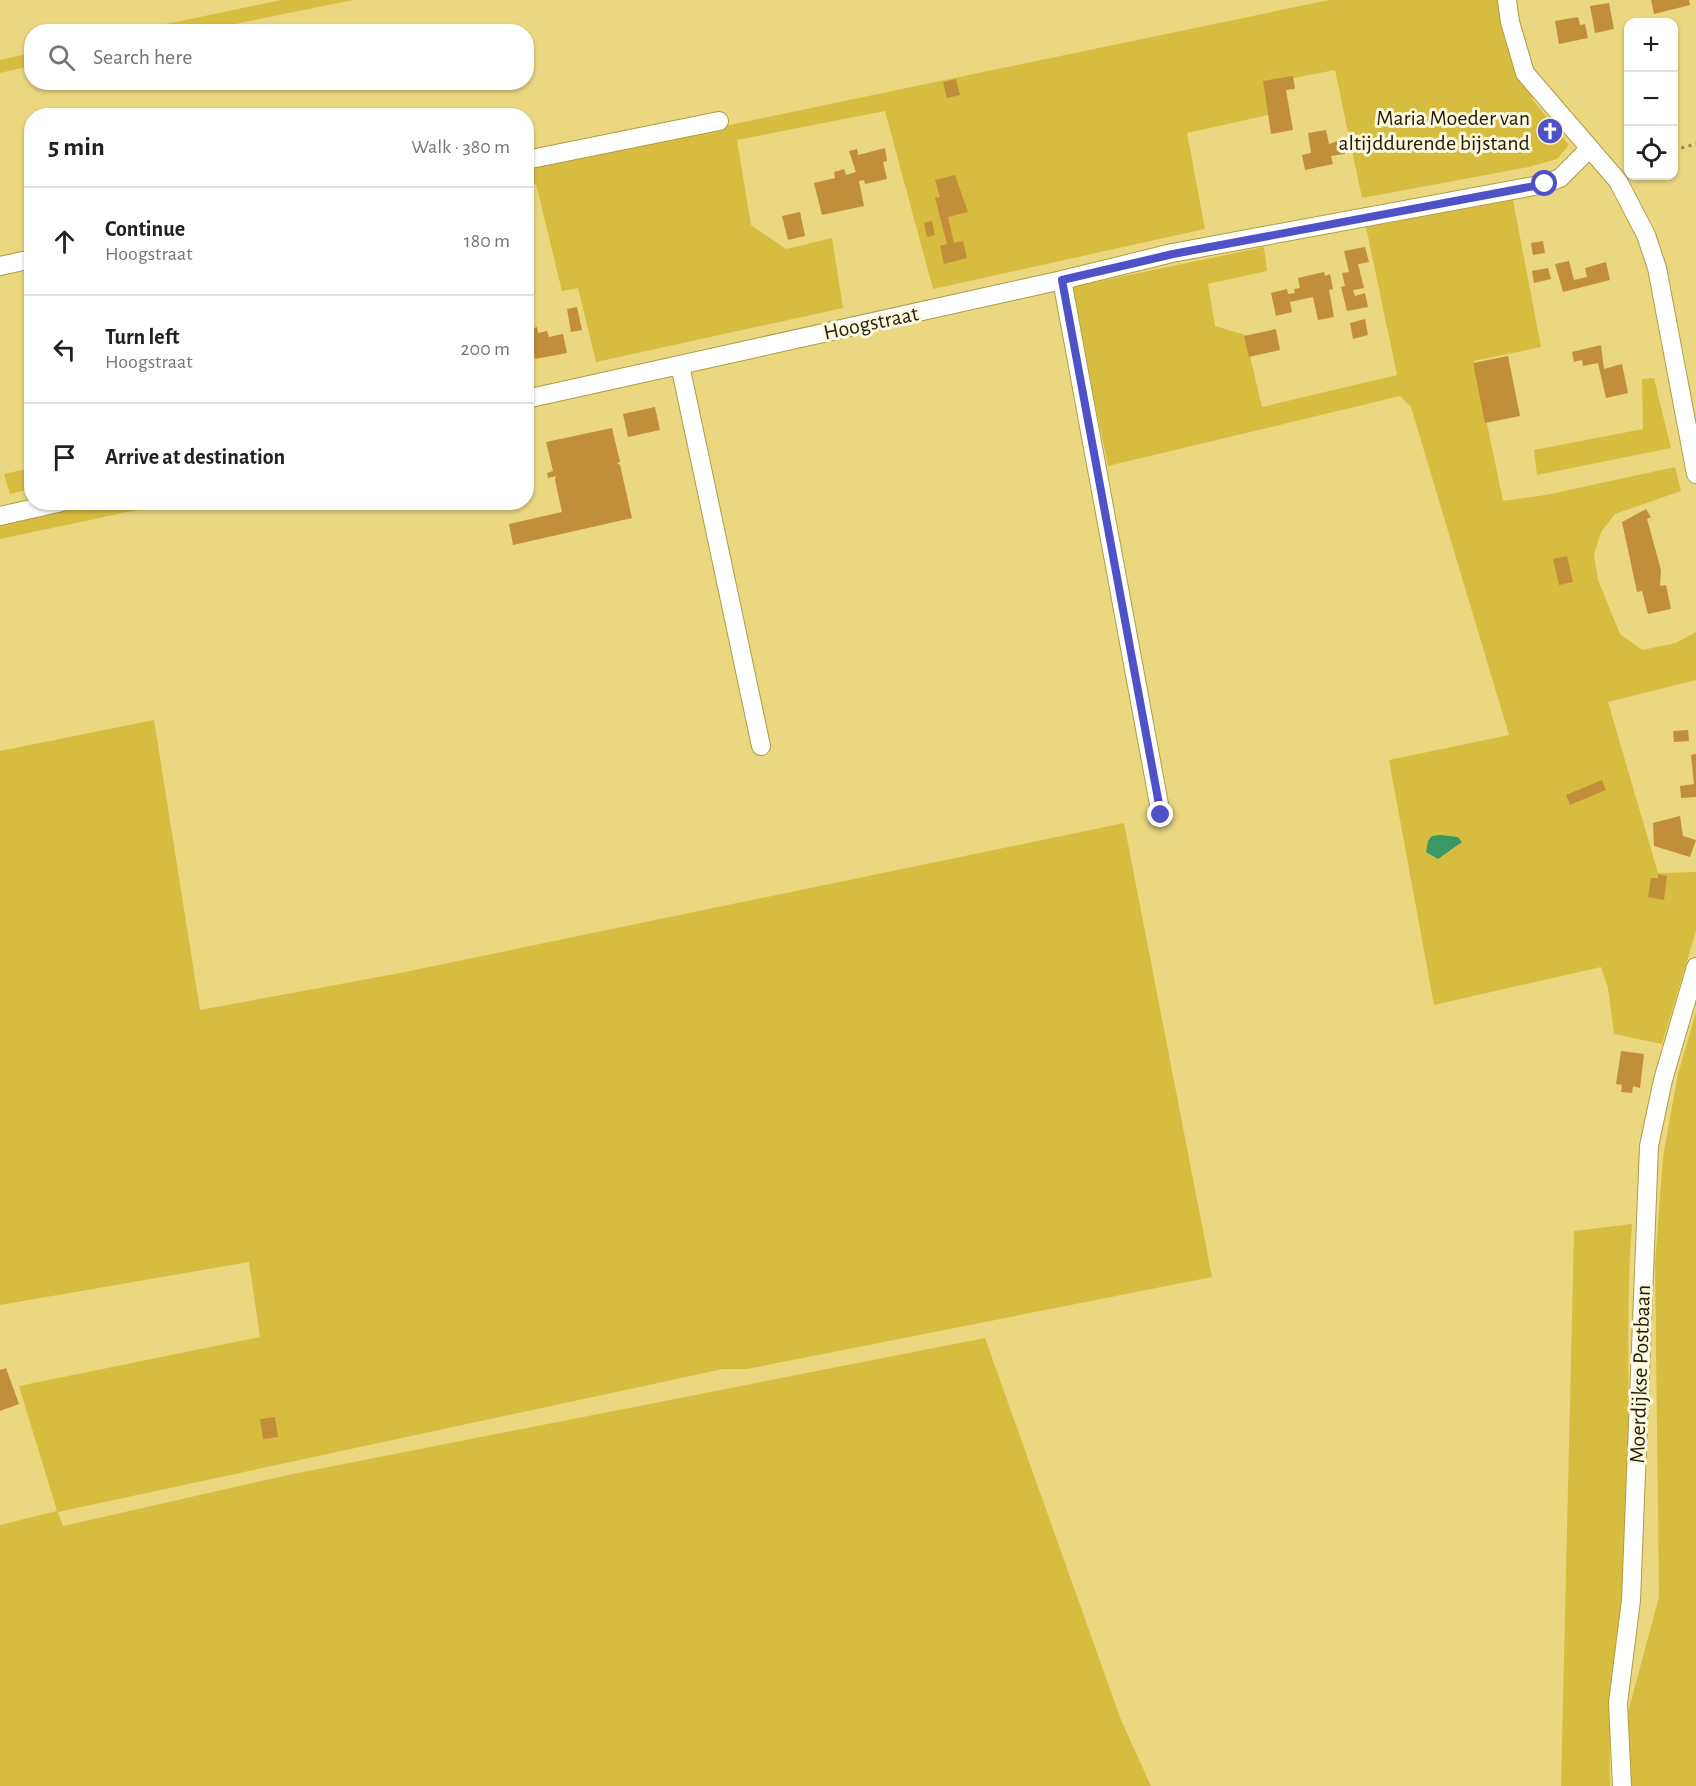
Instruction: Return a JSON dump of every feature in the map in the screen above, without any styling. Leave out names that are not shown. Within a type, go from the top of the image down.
[{"type":"street","points":[[1507,0],[1510,22],[1525,73],[1618,181],[1646,235],[1658,268],[1696,474]]},
{"type":"street","points":[[534,158],[719,121]]},
{"type":"street","name":"Hoogstraat","points":[[534,397],[1173,254],[1545,184],[1560,178],[1590,148]]},
{"type":"street","points":[[0,266],[24,261]]},
{"type":"street","points":[[1062,280],[1161,815]]},
{"type":"street","points":[[1676,360],[1696,390]]},
{"type":"street","points":[[680,365],[760,746]]},
{"type":"street","points":[[0,516],[27,510]]},
{"type":"street","name":"Moerdijkse Postbaan","points":[[1622,1786],[1618,1703],[1631,1600],[1649,1146],[1663,1080],[1696,967]]},
{"type":"path","points":[[1678,149],[1696,144]]},
{"type":"shaded area","points":[[281,0],[353,0],[235,24],[166,24]]},
{"type":"shaded area","points":[[1329,0],[1508,0],[1522,69],[1533,100],[1569,145],[1557,159],[1529,167],[1362,198],[1335,70],[1264,84],[1268,115],[1187,133],[1205,229],[933,289],[885,111],[737,140],[751,225],[786,249],[832,238],[843,308],[596,362],[578,288],[562,291],[536,184],[534,184],[534,162],[653,141]]},
{"type":"shaded area","points":[[24,55],[24,68],[0,73],[0,60]]},
{"type":"shaded area","points":[[1513,200],[1541,347],[1474,361],[1503,501],[1546,495],[1675,467],[1681,491],[1615,514],[1601,532],[1594,555],[1598,580],[1620,634],[1642,650],[1676,643],[1696,632],[1696,680],[1608,702],[1658,873],[1696,872],[1696,931],[1662,1044],[1614,1034],[1608,988],[1601,967],[1434,1005],[1389,760],[1509,735],[1411,407],[1400,396],[1108,466],[1071,287],[1264,247],[1267,271],[1208,284],[1215,326],[1245,335],[1262,407],[1397,375],[1366,227]]},
{"type":"shaded area","points":[[1654,378],[1671,448],[1537,475],[1534,450],[1643,429],[1642,379]]},
{"type":"shaded area","points":[[24,470],[24,491],[10,494],[4,474]]},
{"type":"shaded area","points":[[60,510],[137,510],[0,539],[0,523]]},
{"type":"shaded area","points":[[154,720],[200,1010],[400,973],[1124,823],[1212,1277],[747,1369],[723,1369],[58,1512],[63,1526],[288,1475],[985,1338],[1121,1720],[1151,1786],[0,1786],[0,1525],[57,1511],[19,1386],[260,1337],[249,1262],[0,1305],[0,751]]},
{"type":"shaded area","points":[[1432,836],[1458,837],[1462,842],[1438,859],[1426,852],[1428,841]]},
{"type":"shaded area","points":[[1696,1012],[1696,1786],[1631,1786],[1628,1712],[1659,1597],[1655,1263],[1663,1157],[1678,1074]]},
{"type":"shaded area","points":[[1632,1224],[1629,1300],[1628,1528],[1613,1689],[1610,1786],[1561,1786],[1574,1231]]},
{"type":"building","points":[[1651,0],[1689,0],[1690,5],[1654,14]]},
{"type":"building","points":[[1609,3],[1614,29],[1595,33],[1590,6]]},
{"type":"building","points":[[1578,17],[1580,25],[1585,24],[1588,38],[1559,44],[1555,21]]},
{"type":"building","points":[[1293,76],[1295,89],[1286,90],[1293,130],[1271,134],[1263,81]]},
{"type":"building","points":[[956,79],[960,95],[947,98],[943,82]]},
{"type":"building","name":"Maria Moeder van altijddurende bijstand","points":[[1553,125],[1555,135],[1550,139],[1544,127]]},
{"type":"building","points":[[1326,130],[1329,144],[1343,139],[1345,154],[1331,156],[1333,164],[1305,170],[1302,155],[1311,153],[1308,133]]},
{"type":"building","points":[[885,148],[887,161],[883,162],[887,179],[865,184],[864,180],[859,181],[864,206],[822,215],[814,183],[835,178],[834,172],[844,169],[846,175],[856,172],[849,151],[857,149],[858,155]]},
{"type":"building","points":[[955,175],[968,212],[948,217],[954,243],[963,241],[967,258],[944,264],[940,246],[947,244],[935,198],[940,197],[935,180]]},
{"type":"building","points":[[800,212],[805,236],[788,240],[782,216]]},
{"type":"building","points":[[932,221],[935,235],[927,237],[924,223]]},
{"type":"building","points":[[1543,241],[1545,253],[1533,255],[1531,243]]},
{"type":"building","points":[[1365,247],[1369,262],[1358,264],[1364,288],[1353,290],[1355,296],[1365,293],[1368,307],[1347,311],[1341,287],[1345,286],[1342,273],[1349,272],[1344,251]]},
{"type":"building","points":[[1569,261],[1574,280],[1587,277],[1585,268],[1606,262],[1610,280],[1563,292],[1555,264]]},
{"type":"building","points":[[1548,268],[1551,279],[1534,283],[1532,271]]},
{"type":"building","points":[[1324,272],[1325,276],[1330,274],[1333,289],[1329,290],[1334,317],[1318,320],[1313,297],[1290,302],[1292,312],[1276,316],[1271,293],[1287,289],[1288,294],[1295,293],[1294,289],[1300,288],[1298,278]]},
{"type":"building","points":[[577,307],[582,330],[571,332],[567,309]]},
{"type":"building","points":[[1365,319],[1368,335],[1353,339],[1350,323]]},
{"type":"building","points":[[537,327],[538,333],[547,331],[549,337],[563,334],[567,353],[535,359],[534,328]]},
{"type":"building","points":[[1276,329],[1280,350],[1249,357],[1244,336]]},
{"type":"building","points":[[1601,345],[1604,369],[1622,364],[1628,393],[1606,398],[1598,363],[1583,366],[1582,360],[1574,362],[1572,352]]},
{"type":"building","points":[[1508,356],[1520,416],[1485,423],[1473,363]]},
{"type":"building","points":[[655,407],[660,430],[628,437],[623,414]]},
{"type":"building","points":[[612,428],[620,462],[617,463],[620,465],[632,518],[513,545],[509,524],[562,512],[556,476],[548,478],[547,473],[553,471],[546,442]]},
{"type":"building","points":[[1646,509],[1651,517],[1647,519],[1661,570],[1660,586],[1666,585],[1671,609],[1648,614],[1642,591],[1637,592],[1622,522]]},
{"type":"building","points":[[1567,556],[1573,582],[1559,585],[1553,559]]},
{"type":"building","points":[[1688,730],[1689,741],[1674,742],[1673,731]]},
{"type":"building","points":[[1696,754],[1696,797],[1681,798],[1680,786],[1694,784],[1691,755]]},
{"type":"building","points":[[1602,780],[1606,790],[1570,805],[1566,795]]},
{"type":"building","points":[[1680,816],[1683,836],[1696,840],[1690,857],[1654,846],[1653,823]]},
{"type":"building","points":[[1658,874],[1667,876],[1664,900],[1648,897],[1651,878],[1658,878]]},
{"type":"building","points":[[1621,1051],[1644,1054],[1640,1088],[1633,1086],[1632,1093],[1621,1092],[1622,1085],[1616,1084]]},
{"type":"building","points":[[6,1368],[19,1404],[0,1411],[0,1370]]},
{"type":"building","points":[[275,1417],[278,1437],[263,1439],[260,1419]]},
{"type":"place","name":"Maria Moeder van altijddurende bijstand","points":[[1550,131]]},
{"type":"route","points":[[1161,815],[1062,280],[1173,254],[1545,184]]}]
